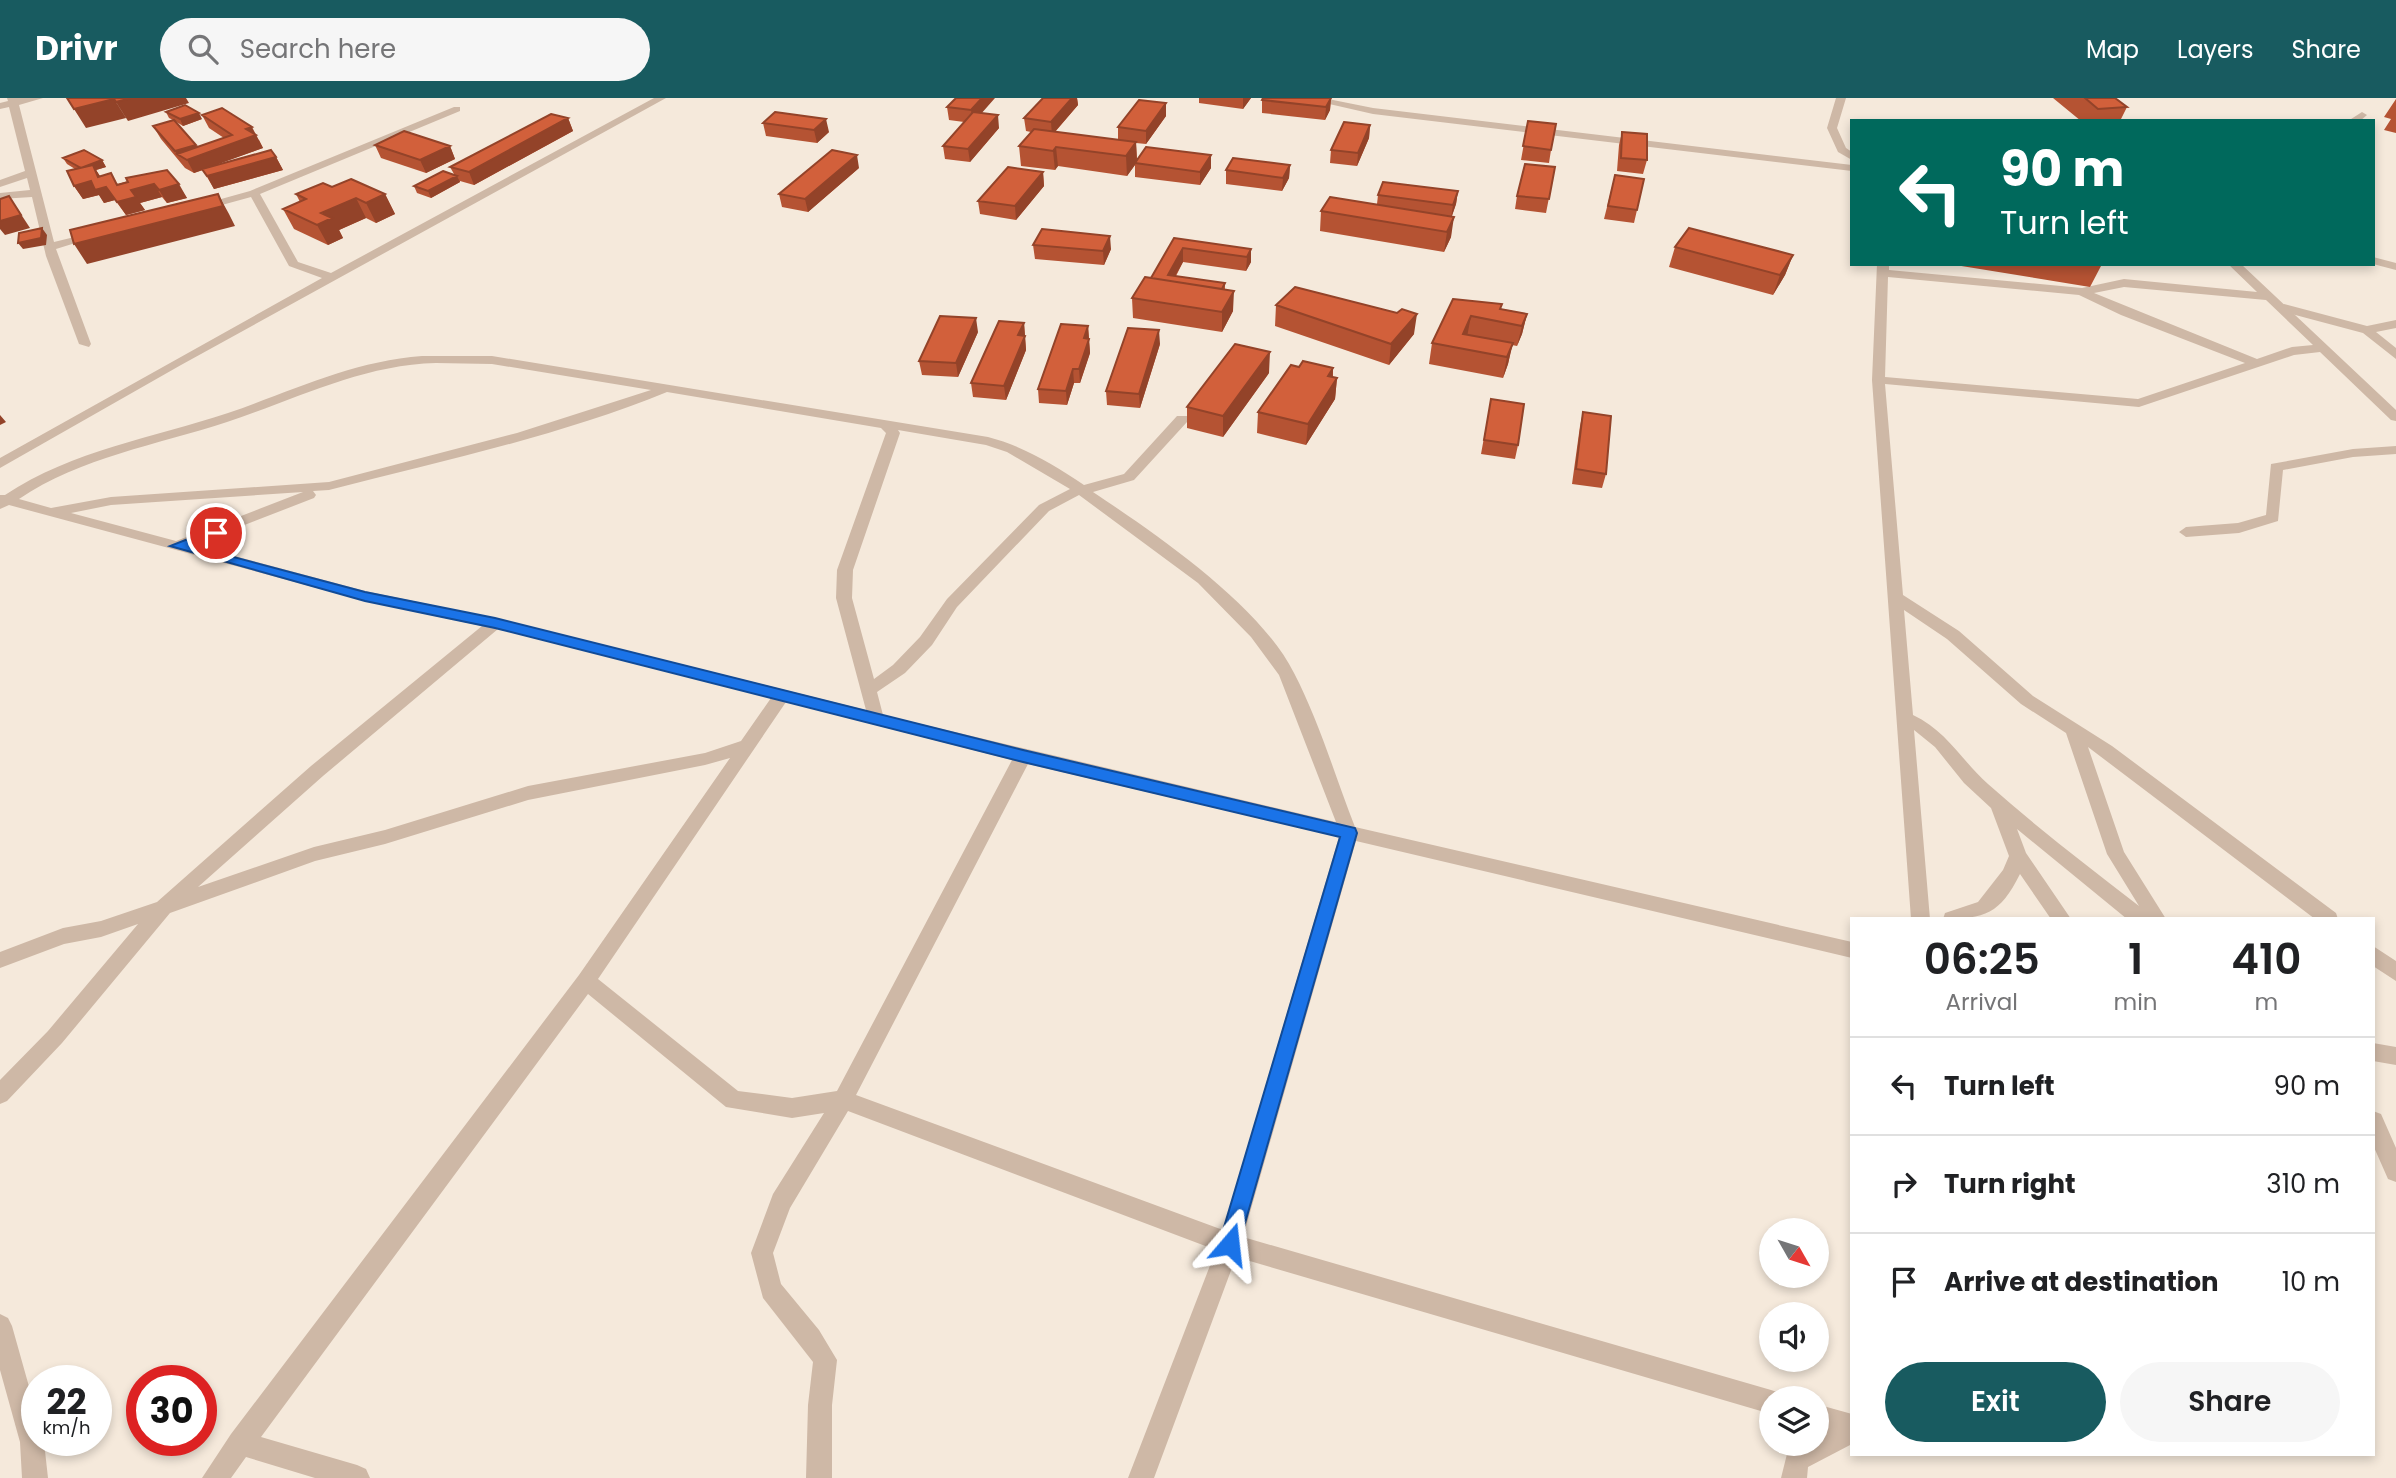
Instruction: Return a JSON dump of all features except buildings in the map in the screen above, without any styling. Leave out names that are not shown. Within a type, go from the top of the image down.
[{"type":"street","points":[[0,106],[13,101],[38,98]]},
{"type":"street","points":[[0,464],[331,277],[661,98]]},
{"type":"street","points":[[1308,98],[1373,111],[1850,168]]},
{"type":"street","points":[[1841,98],[1832,128],[1842,150],[1850,156]]},
{"type":"street","points":[[13,101],[50,247],[85,344]]},
{"type":"street","points":[[190,210],[254,193],[457,109]]},
{"type":"street","points":[[0,184],[30,173]]},
{"type":"street","points":[[0,196],[35,193]]},
{"type":"street","points":[[254,193],[293,264],[331,277]]},
{"type":"street","points":[[50,247],[113,230]]},
{"type":"street","points":[[2375,261],[2396,267]]},
{"type":"street","points":[[2236,266],[2267,297],[2284,308],[2396,417]]},
{"type":"street","points":[[1921,917],[1878,380],[1884,269],[2082,292],[2124,283],[2267,297]]},
{"type":"street","points":[[2082,292],[2114,309],[2202,339],[2258,364]]},
{"type":"street","points":[[2284,308],[2367,330],[2396,355]]},
{"type":"street","points":[[2367,330],[2396,324]]},
{"type":"street","points":[[1878,380],[2139,402],[2292,351],[2324,348]]},
{"type":"street","points":[[2,502],[54,473],[98,454],[213,422],[337,377],[413,360],[492,360],[988,441],[1012,449],[1083,492],[1203,579],[1257,633],[1286,673],[1349,833],[1230,1244],[1141,1478]]},
{"type":"street","points":[[177,546],[329,486],[522,436],[627,404],[669,387]]},
{"type":"street","points":[[869,690],[900,669],[926,641],[952,603],[1044,508],[1072,493],[1129,477],[1182,419]]},
{"type":"street","points":[[876,718],[844,598],[845,570],[893,433],[884,423]]},
{"type":"street","points":[[2186,532],[2239,528],[2273,518],[2276,467],[2342,454],[2396,450]]},
{"type":"street","points":[[49,512],[111,501],[329,486]]},
{"type":"street","points":[[2,502],[49,512],[365,596],[495,623],[1023,756],[1850,950]]},
{"type":"street","points":[[1894,596],[1953,635],[2027,700],[2106,751],[2326,917]]},
{"type":"street","points":[[0,1094],[55,1037],[165,905],[317,771],[495,623]]},
{"type":"street","points":[[215,1478],[586,981],[783,694]]},
{"type":"street","points":[[1904,718],[1923,727],[1941,743],[1970,778],[1999,804],[2139,917]]},
{"type":"street","points":[[2073,730],[2116,855],[2156,917]]},
{"type":"street","points":[[0,960],[63,936],[101,929],[314,854],[385,837],[528,793],[693,761],[747,746]]},
{"type":"street","points":[[820,1478],[820,1405],[825,1360],[811,1338],[771,1290],[762,1253],[781,1202],[843,1100],[1023,756]]},
{"type":"street","points":[[1999,804],[2018,856],[2061,917]]},
{"type":"street","points":[[1958,917],[1985,907],[2011,874],[2018,856]]},
{"type":"street","points":[[2375,956],[2396,974]]},
{"type":"street","points":[[586,981],[733,1100],[792,1108],[843,1100],[1230,1244],[1759,1398]]},
{"type":"street","points":[[2375,1052],[2396,1056]]},
{"type":"street","points":[[2375,1125],[2396,1172]]},
{"type":"street","points":[[0,1326],[32,1442],[34,1478]]},
{"type":"street","points":[[1829,1420],[1850,1427]]},
{"type":"street","points":[[1794,1478],[1797,1458],[1850,1429]]},
{"type":"street","points":[[240,1443],[357,1478]]},
{"type":"route","points":[[216,533],[177,546],[365,596],[495,623],[1023,756],[1349,833],[1230,1244]]}]
